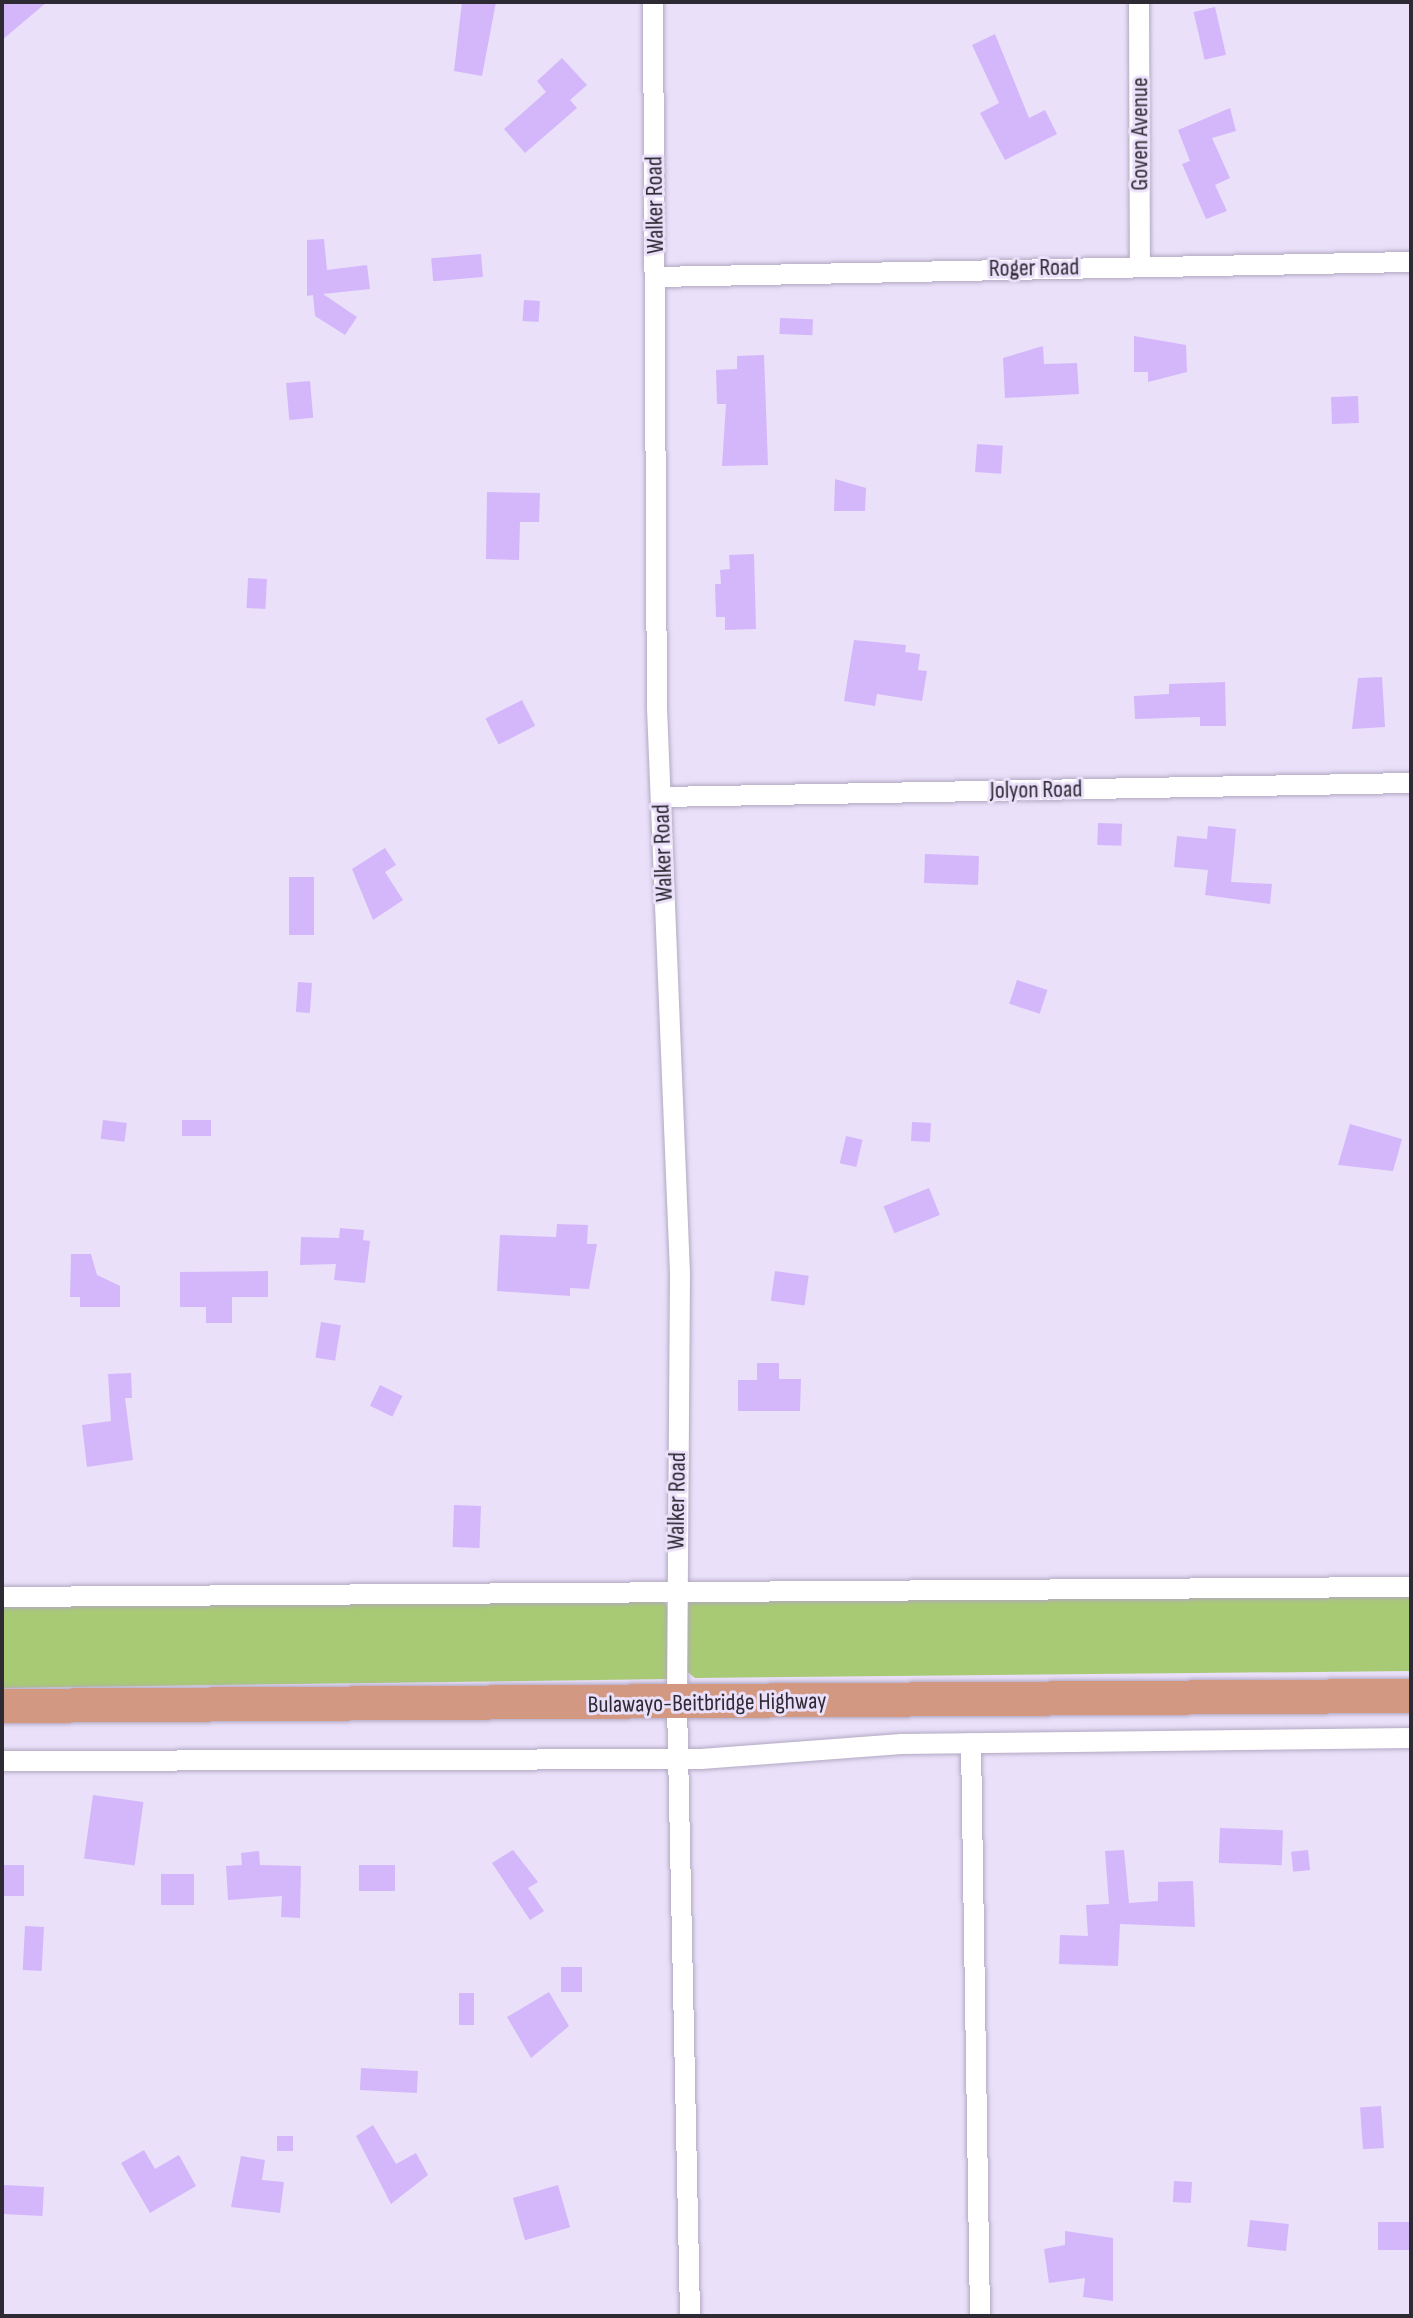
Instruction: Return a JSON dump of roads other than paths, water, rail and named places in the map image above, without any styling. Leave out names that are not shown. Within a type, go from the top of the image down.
[{"type":"highway","name":"Bulawayo-Beitbridge Highway","points":[[2,1706],[677,1704],[1411,1696]]},
{"type":"street","name":"Walker Road","points":[[653,2],[661,797],[680,1273],[677,1704],[690,2316]]},
{"type":"street","name":"Goven Avenue","points":[[1139,2],[1140,266]]},
{"type":"street","name":"Roger Road","points":[[656,277],[1411,262]]},
{"type":"street","name":"Jolyon Road","points":[[661,797],[1411,783]]},
{"type":"street","points":[[2,1597],[1411,1587]]},
{"type":"street","points":[[2,1761],[679,1758],[971,1743],[1411,1738]]},
{"type":"street","points":[[971,1743],[980,2316]]}]
